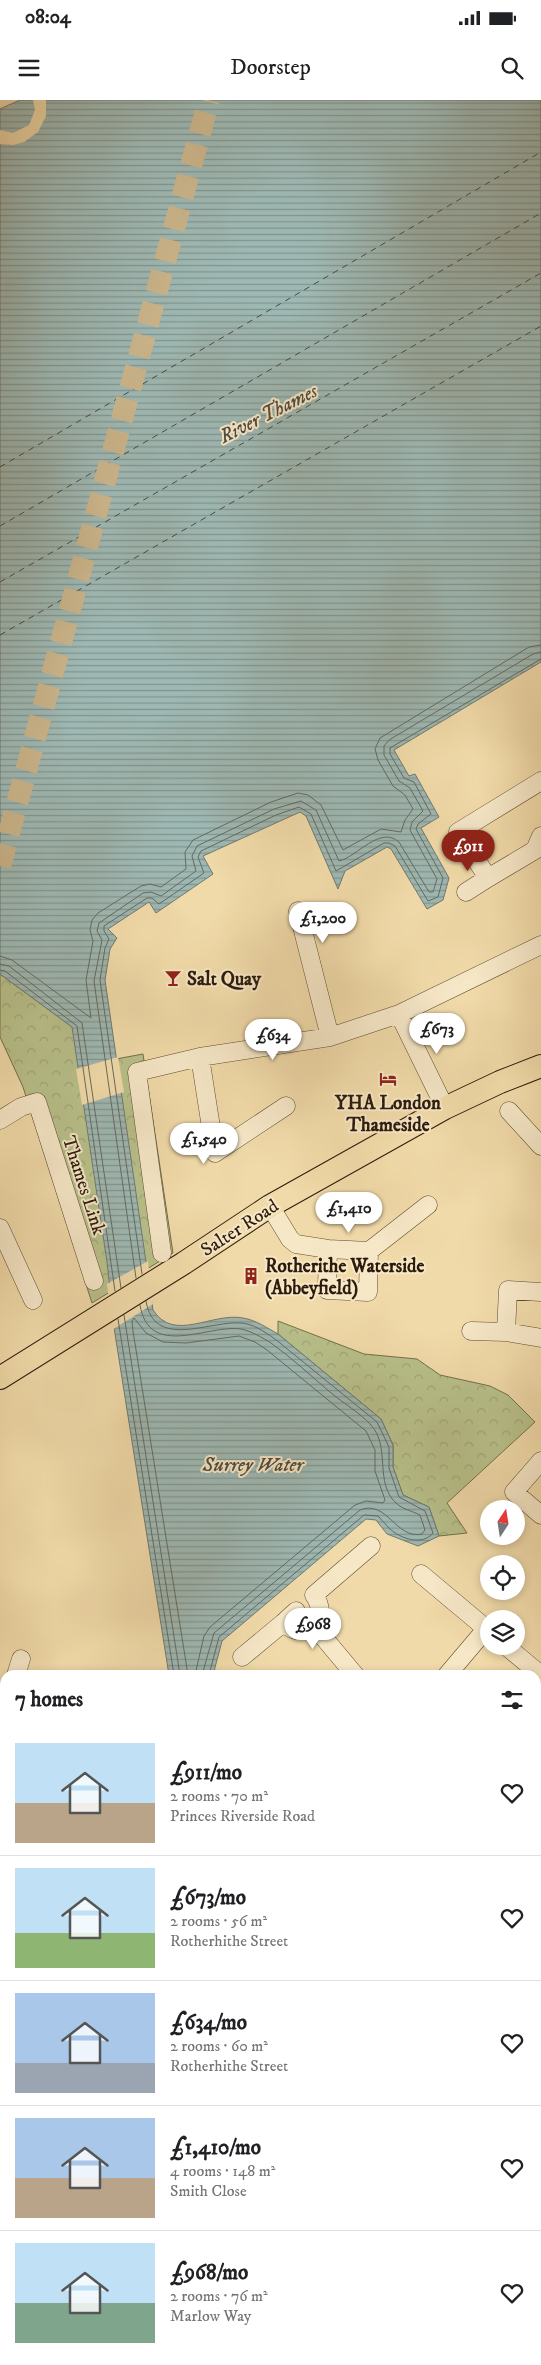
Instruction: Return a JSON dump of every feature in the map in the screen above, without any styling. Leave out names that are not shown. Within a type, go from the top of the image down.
[{"type":"main road","name":"Salter Road","points":[[0,1378],[184,1263],[270,1206],[445,1108],[500,1082],[541,1066]]},
{"type":"street","points":[[488,878],[458,832],[541,781]]},
{"type":"street","points":[[466,892],[535,850],[541,836]]},
{"type":"street","points":[[298,911],[330,1037]]},
{"type":"street","points":[[162,1253],[136,1072],[200,1057],[330,1037],[399,1014],[541,946]]},
{"type":"street","points":[[399,1014],[445,1108]]},
{"type":"street","points":[[200,1057],[216,1153],[286,1106]]},
{"type":"street","name":"Thames Link","points":[[0,1120],[21,1107],[37,1102],[94,1281]]},
{"type":"street","points":[[509,1111],[541,1146]]},
{"type":"street","points":[[270,1206],[290,1239],[296,1244],[328,1249],[369,1251],[428,1205]]},
{"type":"street","points":[[0,1228],[33,1300]]},
{"type":"street","points":[[328,1249],[326,1290],[368,1292],[369,1251]]},
{"type":"street","points":[[506,1332],[508,1290],[541,1292]]},
{"type":"street","points":[[471,1331],[506,1332],[541,1338]]},
{"type":"street","points":[[541,1461],[514,1492],[541,1515]]},
{"type":"street","points":[[242,1657],[371,1546]]},
{"type":"street","points":[[421,1574],[480,1623]]},
{"type":"street","points":[[282,1623],[294,1631],[302,1631],[314,1626],[318,1621],[320,1607],[304,1604]]},
{"type":"street","points":[[314,1626],[351,1670]]},
{"type":"street","points":[[452,1670],[480,1639]]},
{"type":"street","points":[[517,1655],[535,1670]]},
{"type":"green space","points":[[0,974],[116,1059],[143,1054],[173,1253],[92,1303],[23,1087],[0,1037]]},
{"type":"green space","points":[[278,1321],[364,1354],[417,1359],[440,1375],[490,1386],[508,1395],[535,1422],[447,1503],[467,1533],[439,1536],[429,1507],[403,1495],[393,1467],[393,1445],[381,1419],[278,1334]]},
{"type":"water","points":[[20,100],[541,100],[541,662],[394,750],[409,776],[415,774],[439,817],[421,828],[449,878],[443,900],[427,909],[391,849],[387,847],[345,871],[338,889],[306,816],[300,812],[203,856],[213,874],[156,913],[149,902],[108,929],[117,938],[110,949],[105,980],[153,1310],[162,1320],[172,1324],[194,1324],[231,1317],[243,1318],[257,1322],[278,1334],[381,1419],[393,1445],[393,1467],[403,1495],[429,1507],[439,1536],[418,1546],[387,1534],[376,1520],[366,1519],[222,1641],[214,1670],[168,1670],[115,1334],[107,1262],[72,1027],[0,974],[0,109]]},
{"type":"pier","points":[[33,100],[46,100],[46,116],[38,132],[24,142],[13,145],[0,144],[0,130],[13,133],[29,125],[35,110]]},
{"type":"pier","points":[[118,1057],[124,1092],[82,1105],[76,1069]]},
{"type":"pier","points":[[148,1261],[153,1304],[112,1330],[107,1284]]},
{"type":"ferry route","points":[[0,467],[541,152]]},
{"type":"ferry route","points":[[0,526],[541,213]]},
{"type":"ferry route","points":[[0,582],[541,273]]},
{"type":"ferry route","points":[[0,635],[541,326]]},
{"type":"tunnel","points":[[0,866],[209,100]]},
{"type":"place","name":"Salt Quay","points":[[173,978]]},
{"type":"place","name":"YHA London Thameside","points":[[388,1079]]},
{"type":"place","name":"Rotherithe Waterside (Abbeyfield)","points":[[251,1276]]},
{"type":"water label","name":"River Thames","points":[[268,413]]},
{"type":"water label","name":"Surrey Water","points":[[253,1464]]}]
